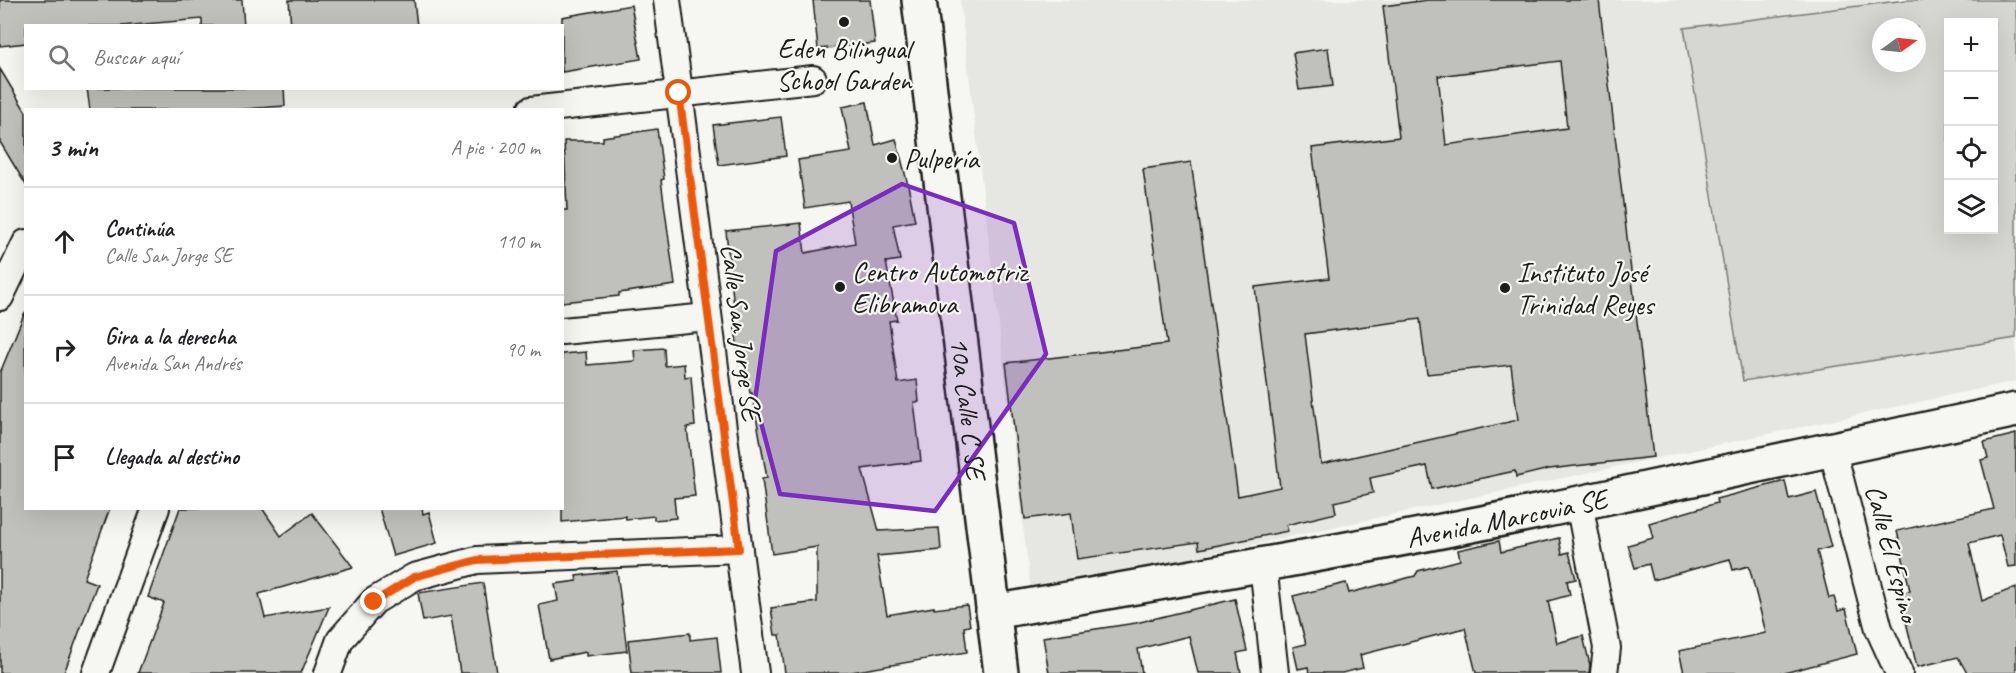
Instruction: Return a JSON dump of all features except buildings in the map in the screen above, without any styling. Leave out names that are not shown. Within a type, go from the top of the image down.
[{"type":"street","name":"Calle San Jorge SE","points":[[667,0],[755,673]]},
{"type":"street","name":"10a Calle C SE","points":[[920,0],[1001,673]]},
{"type":"street","points":[[548,108],[813,79]]},
{"type":"street","points":[[0,297],[24,247]]},
{"type":"street","points":[[564,332],[708,316]]},
{"type":"street","name":"Avenida Marcovia SE","points":[[993,612],[1263,565],[1579,503],[2016,410]]},
{"type":"street","name":"Calle El Espino","points":[[1832,448],[1879,629],[1899,673]]},
{"type":"street","points":[[1579,503],[1607,648],[1604,673]]},
{"type":"street","points":[[96,673],[155,510]]},
{"type":"street","points":[[328,673],[340,640],[374,602],[414,577],[477,560],[739,549]]},
{"type":"street","points":[[1263,565],[1275,673]]},
{"type":"highlighted area","points":[[902,184],[1014,223],[1046,354],[935,511],[780,494],[755,400],[776,251]]},
{"type":"shaded area","name":"Instituto José Trinidad Reyes","points":[[960,0],[2016,0],[2016,381],[1031,592]]},
{"type":"shaded area","points":[[1906,0],[2016,0],[2016,338],[1743,381],[1684,28]]},
{"type":"place","name":"Eden Bilingual School Garden","points":[[844,22]]},
{"type":"place","name":"Pulpería","points":[[892,158]]},
{"type":"place","name":"Centro Automotriz Elibramova","points":[[840,287]]},
{"type":"place","name":"Instituto José Trinidad Reyes","points":[[1505,288]]},
{"type":"route","points":[[374,602],[414,577],[477,560],[739,549],[679,93]]}]
